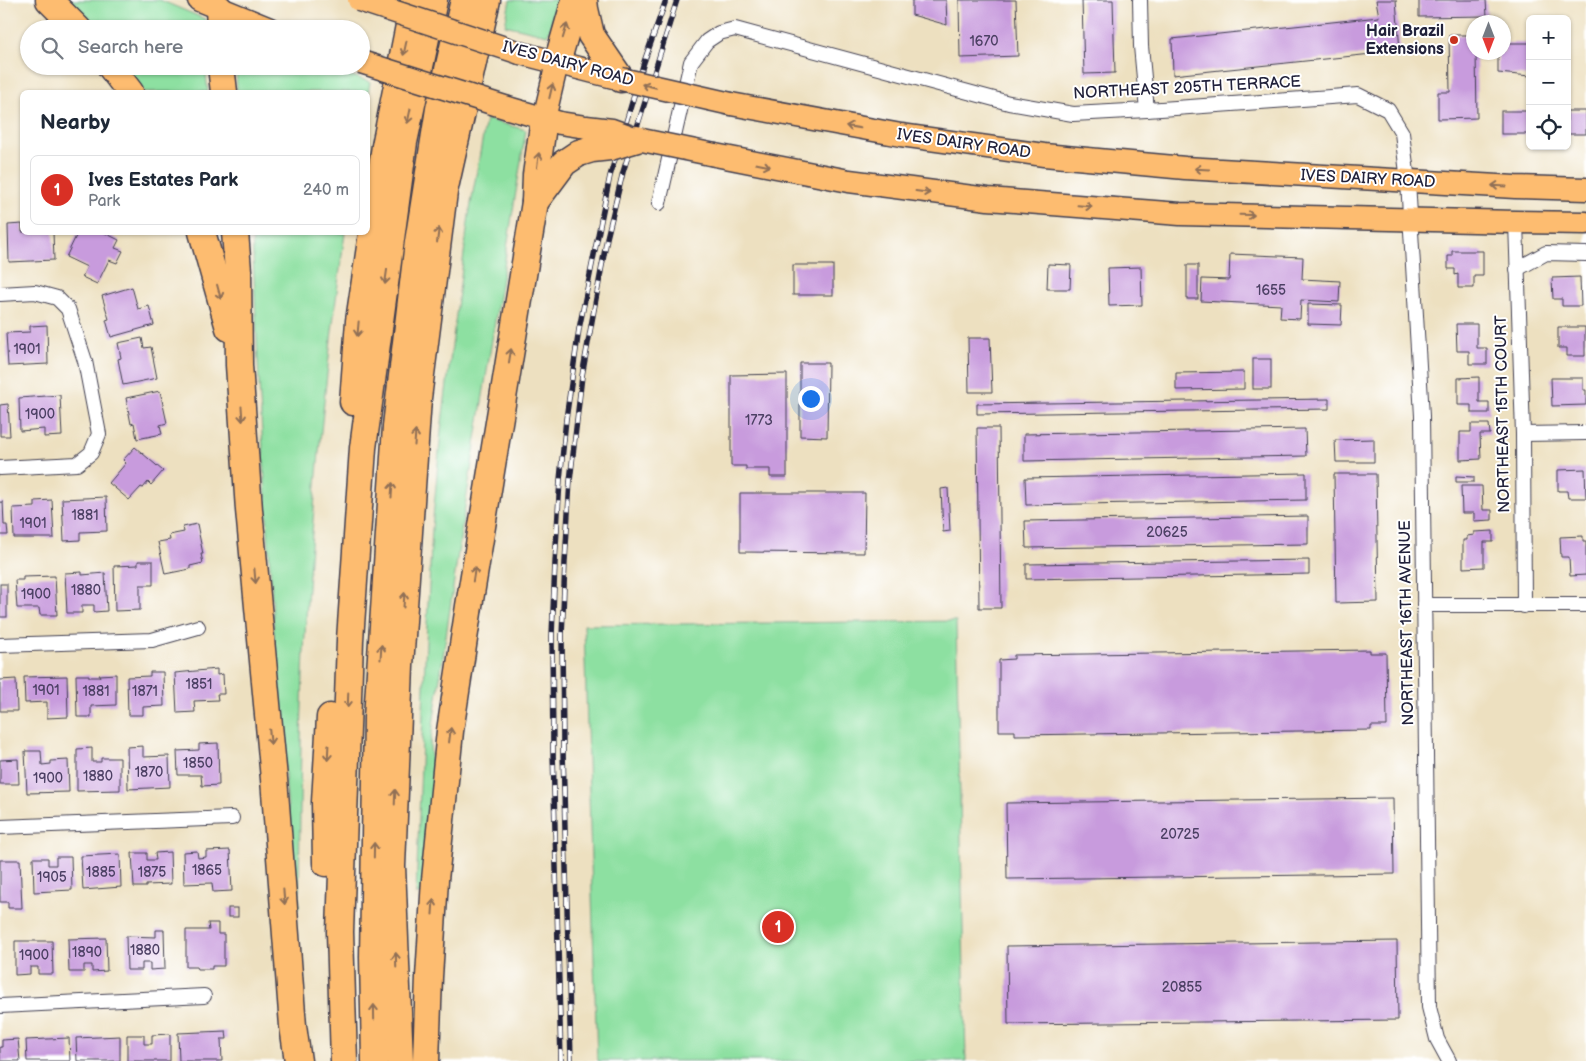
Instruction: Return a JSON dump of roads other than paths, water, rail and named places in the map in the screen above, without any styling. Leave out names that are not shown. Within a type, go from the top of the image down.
[{"type":"highway","points":[[49,0],[69,20]]},
{"type":"highway","points":[[328,1061],[325,802],[334,628],[359,321],[385,146],[414,0]]},
{"type":"highway","points":[[344,1061],[341,913],[350,640],[363,448],[404,142],[434,0]]},
{"type":"highway","points":[[375,1061],[373,957],[377,718],[396,426],[420,233],[439,109],[464,0]]},
{"type":"highway","points":[[400,1061],[392,866],[400,666],[418,398],[444,192],[487,0]]},
{"type":"highway","points":[[557,63],[575,0]]},
{"type":"highway","points":[[584,0],[592,35],[599,44],[612,77]]},
{"type":"highway","points":[[117,75],[128,90]]},
{"type":"highway","points":[[223,75],[224,90]]},
{"type":"highway","points":[[426,1061],[434,880],[450,732],[467,615],[535,202],[536,174],[544,119]]},
{"type":"highway","points":[[535,202],[564,163],[578,153],[610,147],[637,139]]},
{"type":"highway","points":[[203,235],[239,365]]},
{"type":"highway","points":[[235,235],[238,271],[239,365],[259,629],[275,789],[293,1026],[298,1061]]},
{"type":"main road","name":"IVES DAIRY ROAD","points":[[359,0],[520,52],[612,77],[731,104],[901,135],[1044,155],[1185,168],[1514,187],[1586,189]]},
{"type":"main road","points":[[215,9],[245,20]]},
{"type":"main road","points":[[544,119],[557,63]]},
{"type":"main road","points":[[370,65],[544,119],[612,130],[637,139],[849,181],[912,190],[988,199],[1180,214],[1586,222]]},
{"type":"street","points":[[1140,0],[1141,46],[1147,110]]},
{"type":"street","name":"NORTHEAST 205TH TERRACE","points":[[659,202],[691,62],[707,41],[719,32],[735,29],[1009,103],[1073,114],[1358,95],[1388,110],[1402,133],[1408,181]]},
{"type":"street","name":"NORTHEAST 16TH AVENUE","points":[[1408,181],[1422,416],[1429,1007],[1437,1039],[1449,1061]]},
{"type":"street","name":"NORTHEAST 15TH COURT","points":[[1516,222],[1523,434],[1524,606]]},
{"type":"street","points":[[1517,269],[1546,253],[1586,254]]},
{"type":"street","points":[[0,294],[35,292],[57,298],[68,309],[85,361],[99,434],[91,453],[77,464],[0,468]]},
{"type":"street","points":[[1523,434],[1586,433]]},
{"type":"street","points":[[1424,605],[1586,605]]},
{"type":"street","points":[[0,645],[152,640],[198,628]]},
{"type":"street","points":[[0,827],[232,818]]},
{"type":"street","points":[[0,1006],[204,996]]},
{"type":"railway","points":[[561,1061],[552,636],[560,480],[566,419],[579,329],[610,176],[644,62],[666,0]]},
{"type":"railway","points":[[571,1061],[562,637],[570,481],[582,376],[607,238],[623,172],[677,0]]},
{"type":"place","name":"Hair Brazil Extensions","points":[[1454,40]]},
{"type":"place","name":"Ives Estates Park","points":[[778,927]]}]
